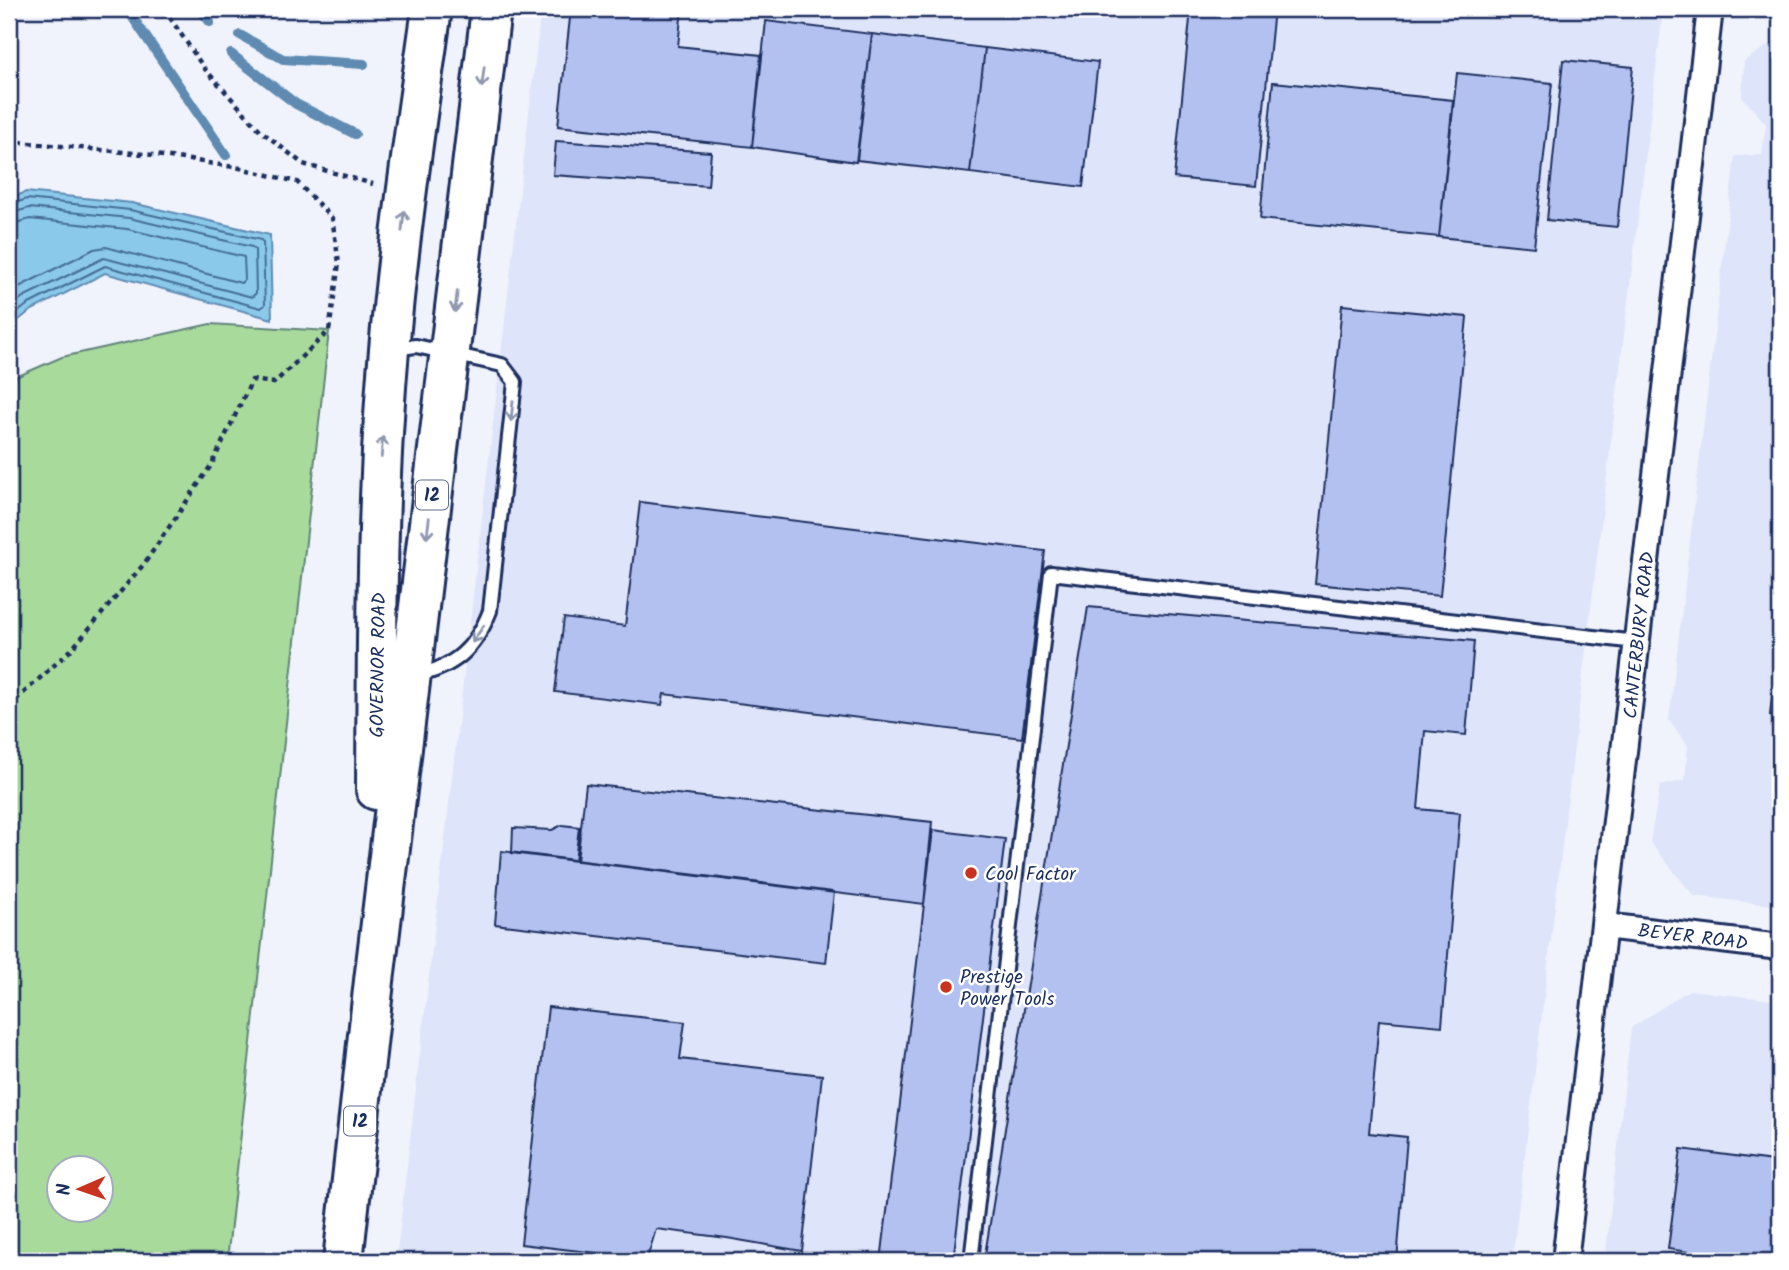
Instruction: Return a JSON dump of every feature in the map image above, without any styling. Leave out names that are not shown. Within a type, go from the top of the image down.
[{"type":"main road","name":"GOVERNOR ROAD","points":[[374,981],[382,457],[389,350],[407,190],[432,9]]},
{"type":"main road","name":"GOVERNOR ROAD","points":[[343,1261],[491,9]]},
{"type":"street","name":"CANTERBURY ROAD","points":[[1565,1261],[1710,9]]},
{"type":"street","name":"BEYER ROAD","points":[[1605,926],[1780,947]]},
{"type":"lane","name":"GOVERNOR ROAD","points":[[389,350],[416,346],[502,365],[515,382],[490,611],[480,636],[457,659],[438,671],[410,678]]},
{"type":"lane","points":[[971,1261],[1051,573],[1636,642]]},
{"type":"path","points":[[164,9],[204,68],[261,131],[303,164],[361,181],[407,190]]},
{"type":"path","points":[[9,141],[164,156],[298,181],[332,218],[340,263],[329,331],[274,383],[253,380],[212,464],[144,564],[71,650],[9,706]]},
{"type":"shaded area","points":[[541,9],[1653,9],[1662,19],[1512,1261],[396,1261]]},
{"type":"shaded area","points":[[1780,38],[1780,906],[1694,896],[1650,842],[1660,786],[1685,780],[1688,745],[1669,721],[1735,156],[1762,155],[1766,124],[1742,97],[1744,61]]},
{"type":"shaded area","points":[[1689,990],[1780,1001],[1780,1261],[1605,1261],[1631,1028]]},
{"type":"green space","points":[[210,324],[329,331],[227,1261],[9,1261],[9,380],[62,357]]},
{"type":"water","points":[[26,192],[132,203],[270,235],[272,319],[105,273],[30,311],[9,328],[9,199]]},
{"type":"building","points":[[571,9],[682,9],[678,46],[761,55],[752,147],[558,126]]},
{"type":"building","points":[[1191,9],[1274,9],[1256,186],[1174,178]]},
{"type":"building","points":[[766,21],[872,34],[856,162],[752,147]]},
{"type":"building","points":[[872,34],[985,48],[970,173],[857,160]]},
{"type":"building","points":[[985,48],[1098,62],[1083,187],[970,173]]},
{"type":"building","points":[[1563,60],[1633,67],[1617,227],[1547,220]]},
{"type":"building","points":[[1457,73],[1552,83],[1534,247],[1439,237]]},
{"type":"building","points":[[1273,82],[1453,100],[1439,237],[1260,219]]},
{"type":"building","points":[[556,141],[711,152],[708,186],[553,175]]},
{"type":"building","points":[[1342,305],[1467,317],[1440,596],[1315,584]]},
{"type":"building","points":[[640,502],[1045,551],[1022,738],[664,694],[662,705],[555,692],[564,618],[625,626]]},
{"type":"building","points":[[1088,607],[1474,641],[1466,735],[1425,731],[1418,809],[1460,813],[1442,1026],[1379,1020],[1369,1133],[1407,1137],[1397,1261],[984,1261]]},
{"type":"building","points":[[1780,627],[1780,716],[1770,715]]},
{"type":"building","points":[[586,784],[932,822],[924,904],[577,861]]},
{"type":"building","points":[[562,825],[579,827],[575,861],[512,853],[513,828],[552,830]]},
{"type":"building","points":[[933,830],[1005,839],[953,1261],[881,1261]]},
{"type":"building","points":[[501,851],[834,892],[826,963],[495,924]]},
{"type":"building","points":[[548,1007],[685,1022],[680,1059],[822,1075],[802,1251],[656,1229],[647,1259],[521,1244]]},
{"type":"building","points":[[1681,1149],[1780,1162],[1780,1261],[1695,1261],[1696,1253],[1668,1249]]},
{"type":"waterway","points":[[127,9],[226,155]]},
{"type":"waterway","points":[[200,9],[210,22]]},
{"type":"waterway","points":[[240,35],[283,59],[364,64]]},
{"type":"waterway","points":[[231,54],[296,104],[355,134]]},
{"type":"place","name":"Cool Factor","points":[[971,873]]},
{"type":"place","name":"Prestige Power Tools","points":[[946,987]]}]
